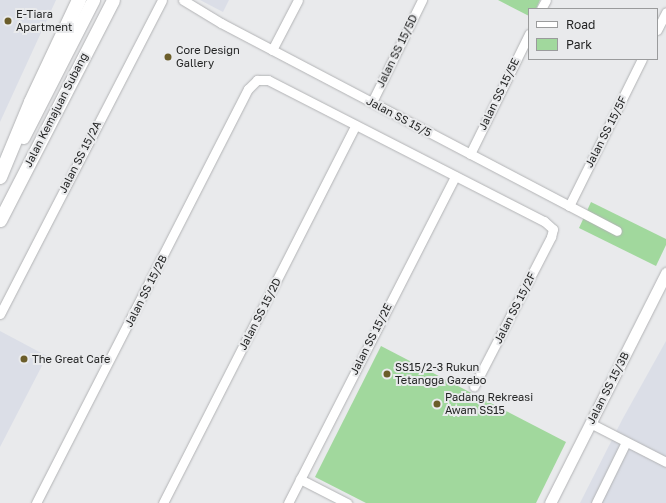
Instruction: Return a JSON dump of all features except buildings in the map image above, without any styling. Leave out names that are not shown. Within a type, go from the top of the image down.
[{"type":"main road","points":[[0,177],[31,102],[79,0]]},
{"type":"main road","name":"Jalan Kemajuan Subang","points":[[0,181],[93,0]]},
{"type":"main road","name":"Jalan Kemajuan Subang","points":[[0,220],[113,0]]},
{"type":"street","name":"Jalan SS 15/2A","points":[[0,314],[162,0]]},
{"type":"street","name":"Jalan SS 15/5","points":[[184,0],[272,50],[617,231]]},
{"type":"street","points":[[272,50],[298,0]]},
{"type":"street","name":"Jalan SS 15/5D","points":[[372,102],[422,0]]},
{"type":"street","points":[[658,28],[666,12]]},
{"type":"street","name":"Jalan SS 15/5E","points":[[470,154],[528,36]]},
{"type":"street","name":"Jalan SS 15/5F","points":[[569,206],[642,60]]},
{"type":"street","name":"Jalan SS 15/2B","points":[[36,503],[248,89],[257,80],[268,80],[356,125]]},
{"type":"street","points":[[356,125],[455,176]]},
{"type":"street","name":"Jalan SS 15/2D","points":[[163,503],[356,125]]},
{"type":"street","name":"Jalan SS 15/2F","points":[[455,176],[544,221],[552,229],[551,237],[474,386]]},
{"type":"street","name":"Jalan SS 15/2E","points":[[288,503],[455,176]]},
{"type":"street","name":"Jalan SS 15/3B","points":[[550,503],[666,273]]},
{"type":"street","points":[[590,423],[666,462]]},
{"type":"street","points":[[596,503],[626,442]]},
{"type":"street","points":[[300,479],[347,503]]},
{"type":"shaded area","points":[[0,0],[56,0],[0,122]]},
{"type":"shaded area","points":[[200,0],[229,0],[223,12]]},
{"type":"shaded area","points":[[0,331],[47,356],[0,447]]},
{"type":"shaded area","points":[[666,341],[666,503],[580,503],[622,420]]},
{"type":"green space","points":[[498,0],[540,0],[536,8],[528,8],[528,15]]},
{"type":"green space","points":[[591,202],[666,239],[666,245],[656,266],[579,228]]},
{"type":"green space","name":"Padang Rekreasi Awam SS15","points":[[381,346],[566,442],[536,503],[366,503],[315,477]]},
{"type":"place","name":"E-Tiara Apartment","points":[[8,21]]},
{"type":"place","name":"Core Design Gallery","points":[[168,57]]},
{"type":"place","name":"The Great Cafe","points":[[24,359]]},
{"type":"place","name":"SS15/2-3 Rukun Tetangga Gazebo","points":[[387,374]]},
{"type":"place","name":"Padang Rekreasi Awam SS15","points":[[437,404]]}]
